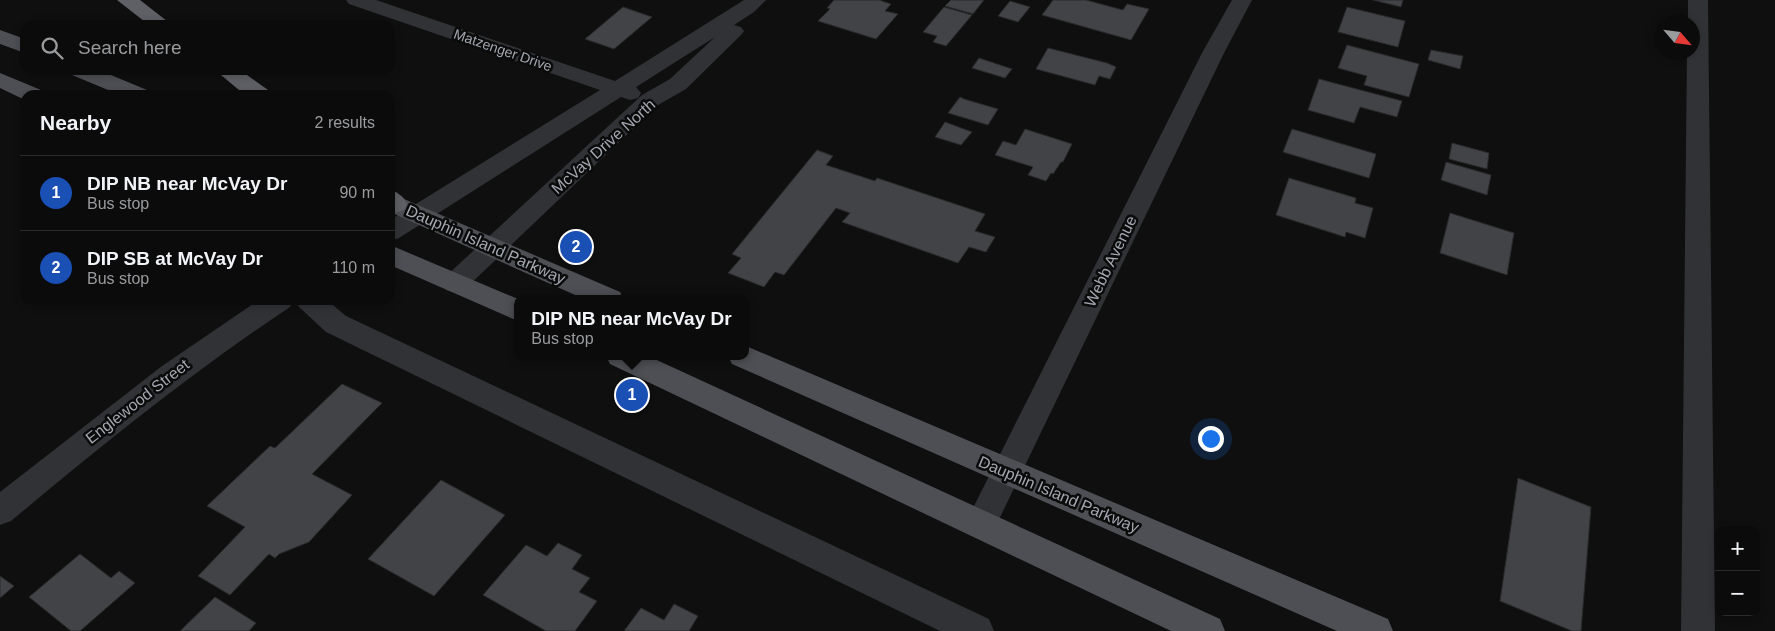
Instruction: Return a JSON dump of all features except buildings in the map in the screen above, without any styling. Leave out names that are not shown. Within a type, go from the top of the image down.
[{"type":"highway","points":[[127,0],[155,20]]},
{"type":"highway","points":[[233,75],[253,90]]},
{"type":"main road","points":[[0,36],[20,44]]},
{"type":"main road","points":[[92,75],[127,90]]},
{"type":"main road","points":[[0,80],[23,90]]},
{"type":"main road","name":"Dauphin Island Parkway","points":[[398,205],[601,295]]},
{"type":"main road","points":[[395,256],[514,309]]},
{"type":"main road","name":"Dauphin Island Parkway","points":[[749,359],[1376,631]]},
{"type":"main road","points":[[629,360],[1208,631]]},
{"type":"street","name":"Matzenger Drive","points":[[356,0],[650,100]]},
{"type":"street","name":"Webb Avenue","points":[[981,524],[1208,62],[1242,0]]},
{"type":"street","points":[[1698,0],[1698,631]]},
{"type":"street","name":"McVay Drive North","points":[[398,205],[618,89],[752,4]]},
{"type":"street","name":"McVay Drive North","points":[[455,283],[650,100],[678,84],[741,25],[752,4]]},
{"type":"street","name":"Englewood Street","points":[[0,511],[159,383],[219,339],[272,305]]},
{"type":"street","points":[[315,305],[336,324],[977,631]]},
{"type":"place","name":"DIP SB at McVay Dr","points":[[576,247]]},
{"type":"place","name":"DIP NB near McVay Dr","points":[[632,395]]}]
